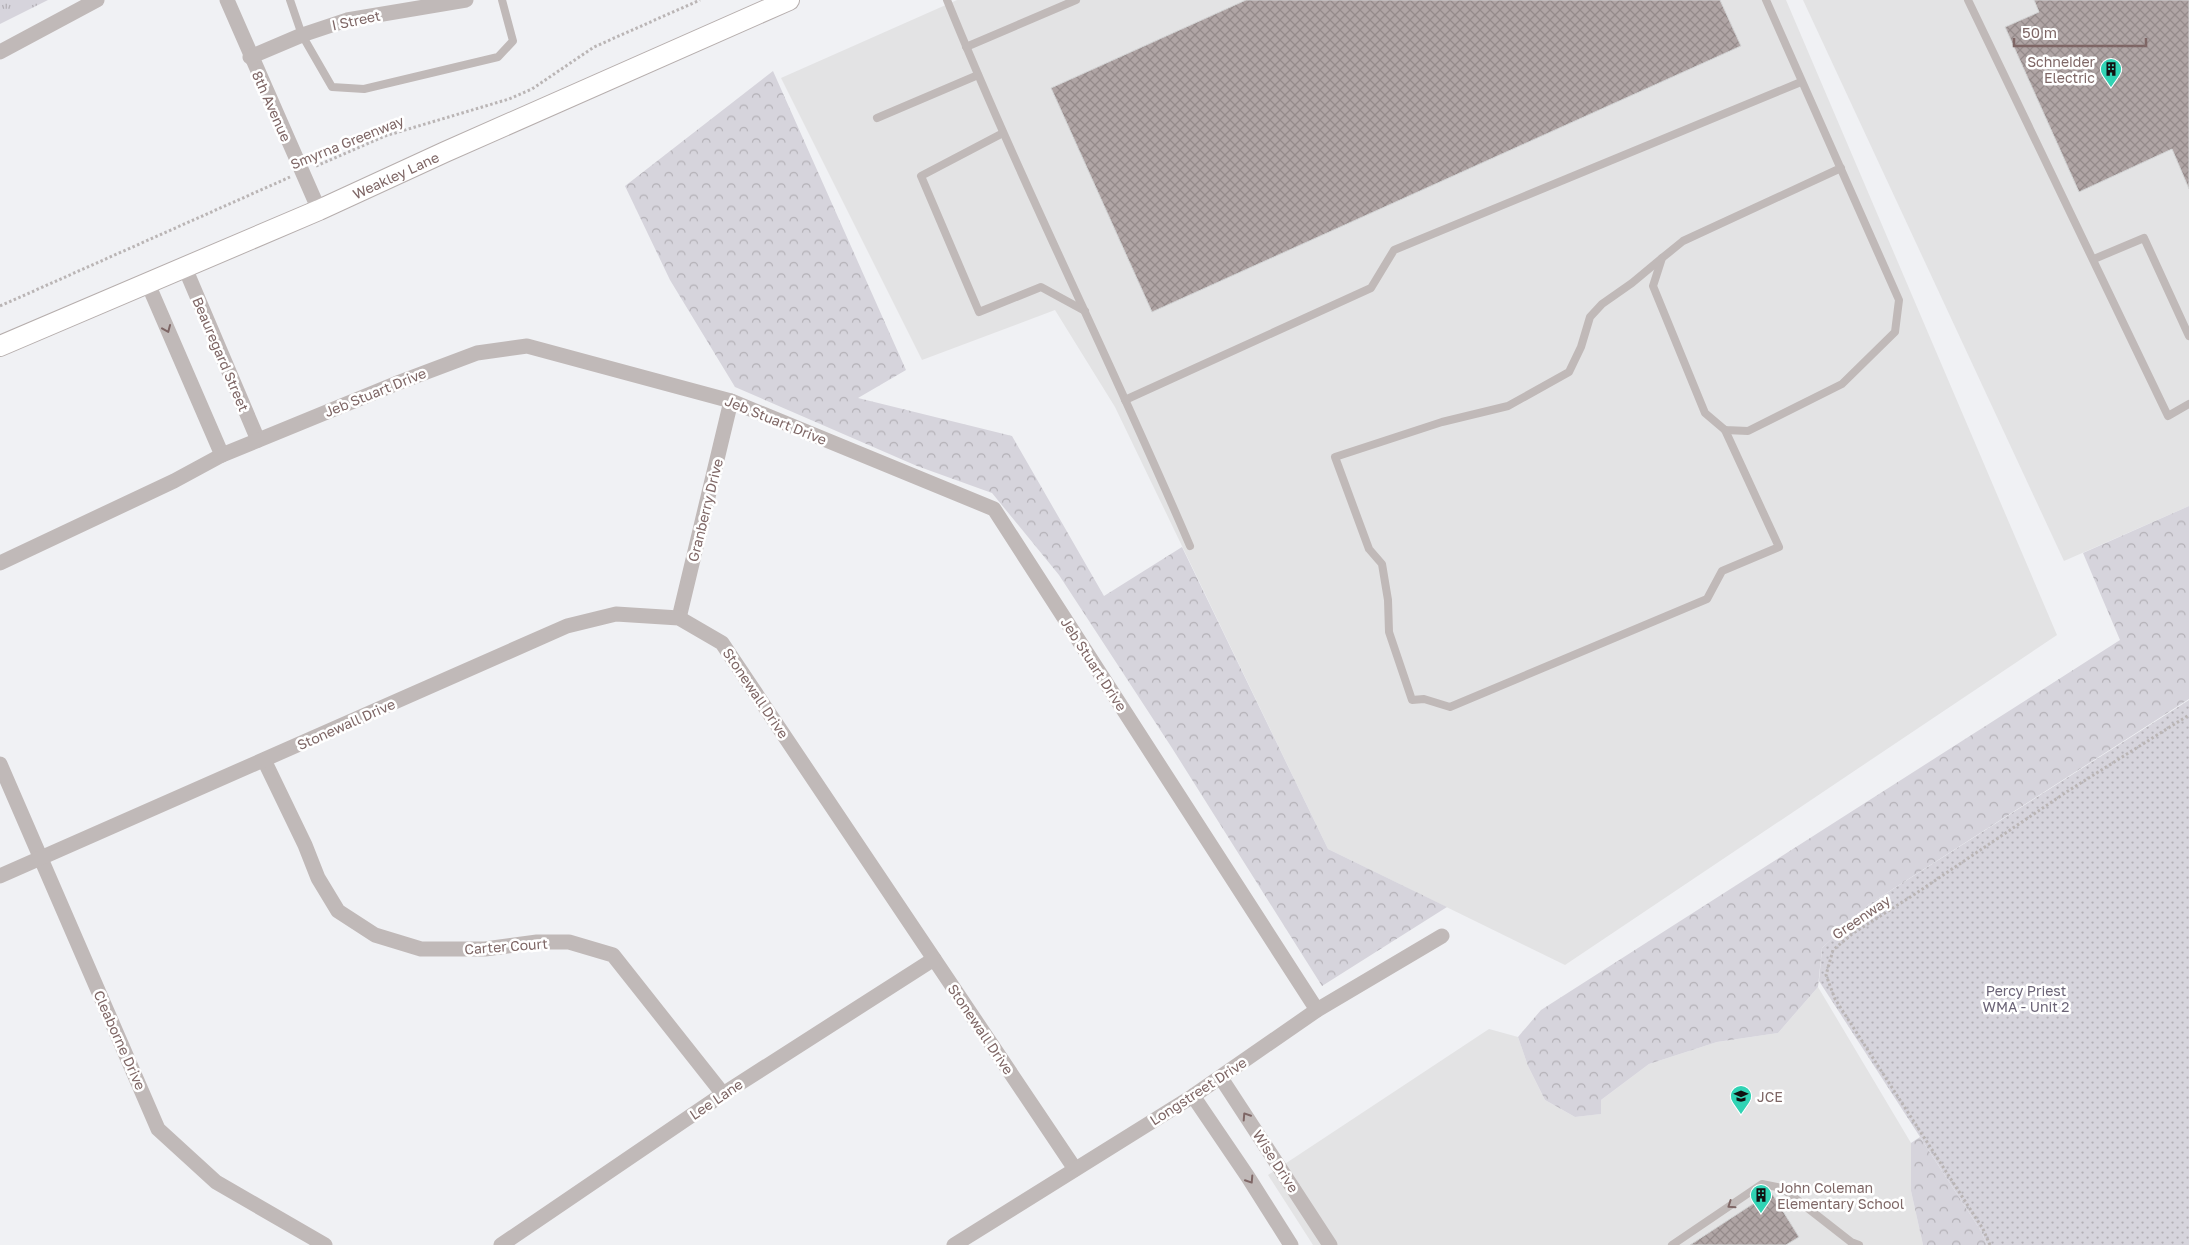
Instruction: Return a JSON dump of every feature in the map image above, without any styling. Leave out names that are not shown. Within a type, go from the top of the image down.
[{"type":"main road","name":"Weakley Lane","points":[[0,346],[319,210],[445,152],[789,0]]},
{"type":"street","points":[[0,52],[97,0]]},
{"type":"street","name":"8th Avenue","points":[[227,0],[250,57],[319,210]]},
{"type":"street","name":"I Street","points":[[250,57],[302,35],[347,20],[466,0]]},
{"type":"street","name":"Beauregard Street","points":[[185,268],[258,440]]},
{"type":"street","points":[[148,284],[222,455]]},
{"type":"street","name":"Jeb Stuart Drive","points":[[0,563],[174,481],[222,455],[400,382],[477,353],[527,346],[731,401],[994,509],[1317,1010]]},
{"type":"street","name":"Granberry Drive","points":[[679,618],[731,401]]},
{"type":"street","name":"Stonewall Drive","points":[[0,876],[567,626],[616,614],[679,618],[722,643],[1075,1169]]},
{"type":"street","name":"Carter Court","points":[[264,760],[305,844],[318,878],[338,911],[375,935],[421,949],[485,949],[537,942],[569,942],[613,955],[723,1094]]},
{"type":"street","name":"Cleaborne Drive","points":[[0,764],[158,1129],[216,1182],[325,1245]]},
{"type":"street","name":"Longstreet Drive","points":[[954,1245],[1221,1078],[1317,1010],[1442,936]]},
{"type":"street","name":"Lee Lane","points":[[501,1245],[723,1094],[934,959]]},
{"type":"street","name":"Wise Drive","points":[[1221,1078],[1330,1245]]},
{"type":"street","points":[[1193,1096],[1291,1245]]},
{"type":"lane","points":[[290,0],[302,35],[332,87],[364,89],[498,57],[513,41],[502,0]]},
{"type":"lane","points":[[947,0],[1003,133],[1190,546]]},
{"type":"lane","points":[[966,47],[1076,0]]},
{"type":"lane","points":[[1725,430],[1748,431],[1842,384],[1895,332],[1899,300],[1766,0]]},
{"type":"lane","points":[[1968,0],[2168,416],[2189,404]]},
{"type":"lane","points":[[877,118],[978,75]]},
{"type":"lane","points":[[1125,400],[1371,288],[1394,250],[1801,82]]},
{"type":"lane","points":[[1003,133],[921,176],[979,312],[1041,287],[1085,311]]},
{"type":"lane","points":[[1662,258],[1653,286],[1705,413],[1725,430],[1779,547],[1722,571],[1707,599],[1450,708],[1424,699],[1412,700],[1389,632],[1388,600],[1382,564],[1369,549],[1335,457],[1442,422],[1508,406],[1569,372],[1581,347],[1590,317],[1602,304],[1632,283],[1662,258],[1683,241],[1841,168]]},
{"type":"lane","points":[[2094,259],[2144,238],[2189,336]]},
{"type":"lane","points":[[1672,1245],[1762,1184],[1782,1188],[1851,1242],[1859,1245]]},
{"type":"path","name":"Smyrna Greenway","points":[[0,306],[386,136],[509,99],[532,89],[594,46],[700,0]]},
{"type":"path","name":"Greenway","points":[[1990,1245],[1978,1220],[1835,999],[1826,975],[1833,950],[1852,934],[2068,791],[2189,715]]},
{"type":"shaded area","points":[[957,0],[1786,0],[2057,635],[1565,965],[1328,849],[1115,407],[1055,310],[922,360],[781,78]]},
{"type":"shaded area","points":[[1803,0],[2189,0],[2189,506],[2064,561]]},
{"type":"shaded area","name":"JCE","points":[[1818,987],[1911,1143],[1911,1191],[1923,1245],[1313,1245],[1268,1175],[1489,1029],[1518,1037],[1528,1066],[1545,1100],[1575,1117],[1600,1114],[1601,1100],[1649,1064],[1717,1042],[1778,1033]]},
{"type":"green space","points":[[0,0],[48,0],[0,24]]},
{"type":"green space","points":[[773,71],[906,370],[858,398],[1012,436],[1104,596],[1182,547],[1328,849],[1447,907],[1322,986],[1172,748],[1059,575],[992,493],[917,466],[735,387],[670,280],[625,186]]},
{"type":"green space","points":[[2189,506],[2189,699],[1868,905],[1822,948],[1818,987],[1778,1033],[1717,1042],[1649,1064],[1601,1100],[1601,1114],[1575,1117],[1545,1100],[1528,1066],[1518,1037],[1541,1010],[2120,640],[2083,553]]},
{"type":"green space","name":"Percy Priest WMA - Unit 2","points":[[2189,700],[2189,1245],[1987,1245],[1981,1231],[1819,981],[1822,948],[1868,905]]},
{"type":"green space","points":[[1920,1137],[1981,1231],[1987,1245],[1923,1245],[1911,1191],[1911,1143]]},
{"type":"building","points":[[1246,0],[1720,0],[1741,46],[1152,312],[1051,88]]},
{"type":"building","name":"Schneider Electric","points":[[2034,0],[2189,0],[2189,189],[2172,149],[2079,192],[2005,27],[2039,12]]},
{"type":"building","name":"John Coleman Elementary School","points":[[1771,1192],[1799,1237],[1786,1245],[1690,1245]]},
{"type":"place","name":"Schneider Electric","points":[[2111,88]]},
{"type":"place","name":"JCE","points":[[1741,1115]]},
{"type":"place","name":"John Coleman Elementary School","points":[[1761,1214]]}]
